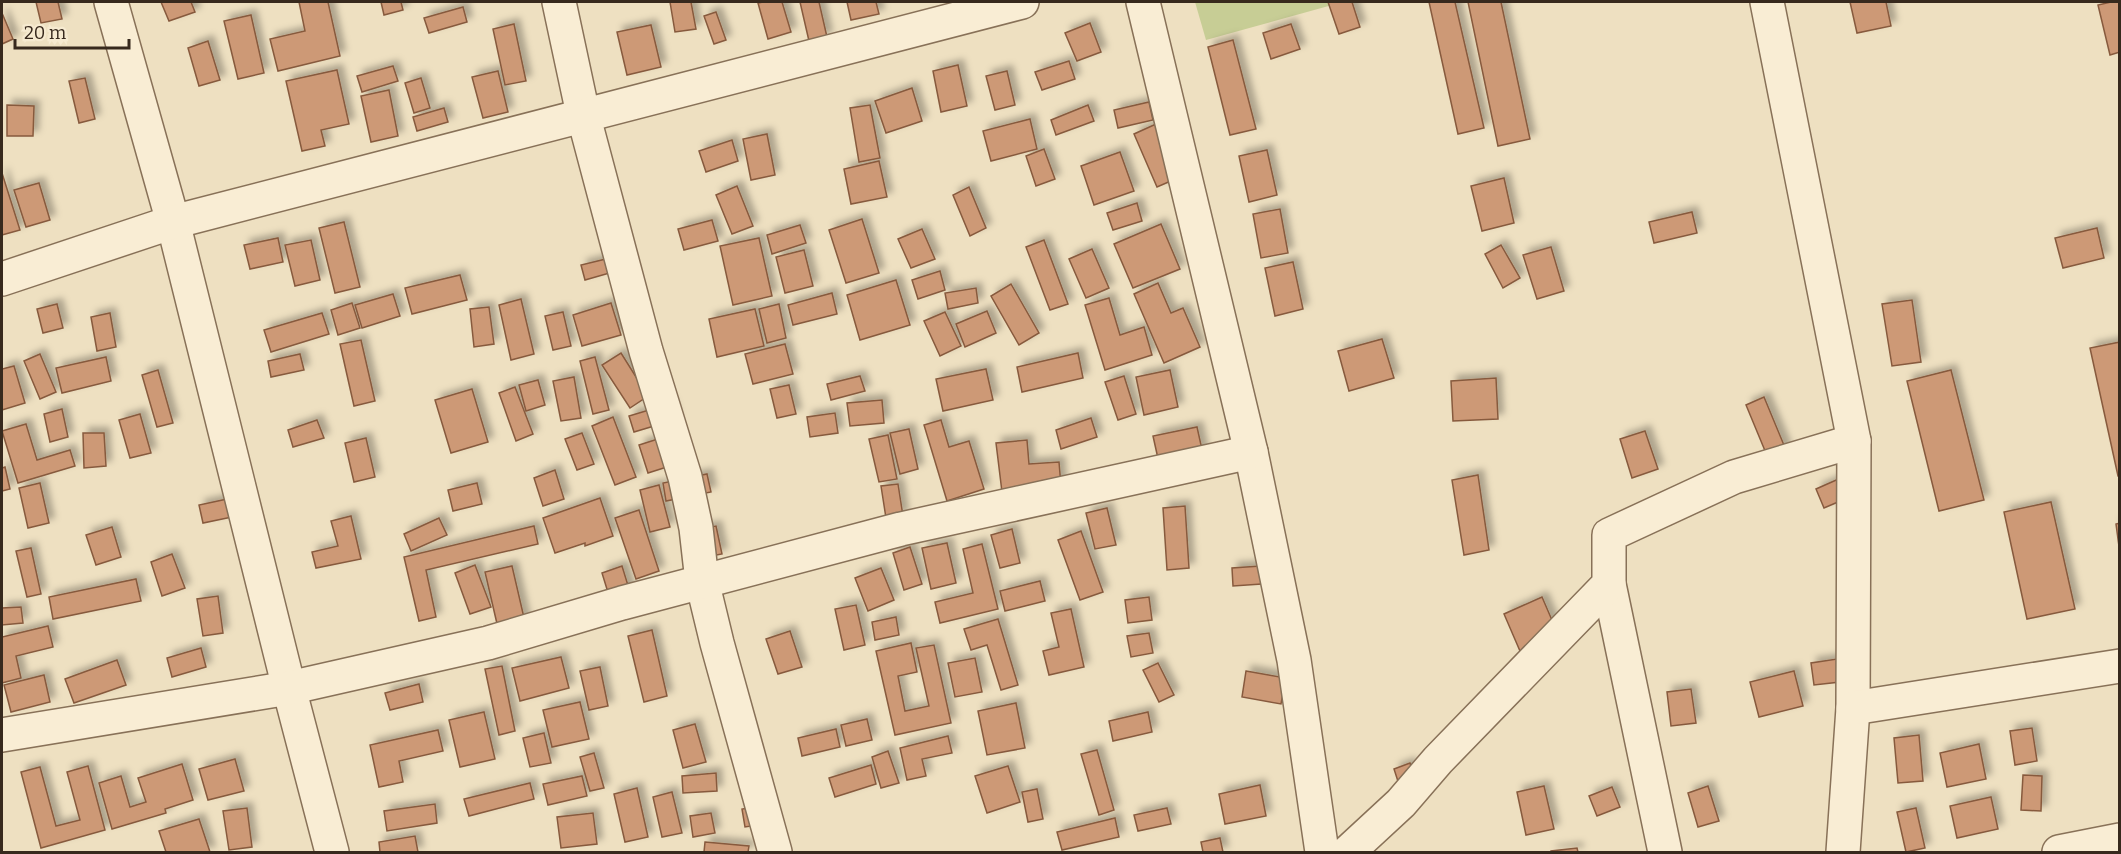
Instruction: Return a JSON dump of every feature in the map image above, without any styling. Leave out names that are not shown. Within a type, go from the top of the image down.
[{"type":"street","points":[[111,2],[173,222],[332,852]]},
{"type":"street","points":[[559,2],[583,114],[646,351],[685,477],[696,528],[702,582],[775,852]]},
{"type":"street","points":[[2,279],[173,222],[1022,2]]},
{"type":"street","points":[[1143,2],[1251,453],[1294,660],[1322,852]]},
{"type":"street","points":[[1767,2],[1854,441],[1853,708],[1843,852]]},
{"type":"street","points":[[1665,852],[1609,584],[1609,535],[1734,477],[1854,441]]},
{"type":"street","points":[[2,735],[289,688],[497,641],[622,603],[902,529],[1251,453]]},
{"type":"street","points":[[1348,852],[1401,802],[1438,760],[1609,584]]},
{"type":"street","points":[[1853,708],[2120,666]]},
{"type":"street","points":[[2060,852],[2120,840]]},
{"type":"green space","points":[[1195,2],[1343,2],[1206,40]]},
{"type":"building","points":[[36,2],[58,2],[62,19],[41,23]]},
{"type":"building","points":[[161,2],[191,2],[195,12],[169,21]]},
{"type":"building","points":[[299,2],[328,2],[340,56],[278,71],[270,39],[305,31]]},
{"type":"building","points":[[381,2],[401,2],[403,10],[384,15]]},
{"type":"building","points":[[670,2],[691,2],[696,29],[675,32]]},
{"type":"building","points":[[782,2],[791,32],[768,39],[758,3]]},
{"type":"building","points":[[800,2],[819,2],[827,37],[809,41]]},
{"type":"building","points":[[847,2],[876,2],[879,14],[851,20]]},
{"type":"building","points":[[1328,2],[1352,2],[1360,27],[1339,34]]},
{"type":"building","points":[[1429,2],[1455,2],[1484,128],[1458,134]]},
{"type":"building","points":[[1468,2],[1501,2],[1530,139],[1498,146]]},
{"type":"building","points":[[1850,2],[1886,2],[1891,26],[1857,33]]},
{"type":"building","points":[[2120,2],[2120,52],[2110,55],[2098,5]]},
{"type":"building","points":[[463,7],[467,22],[429,33],[424,18]]},
{"type":"building","points":[[716,12],[726,40],[714,44],[704,16]]},
{"type":"building","points":[[2,13],[13,39],[2,44]]},
{"type":"building","points":[[251,15],[264,73],[238,79],[224,21]]},
{"type":"building","points":[[1090,23],[1101,52],[1077,61],[1065,33]]},
{"type":"building","points":[[514,24],[526,81],[505,85],[493,29]]},
{"type":"building","points":[[1291,24],[1300,49],[1271,59],[1263,33]]},
{"type":"building","points":[[651,25],[661,67],[627,75],[617,32]]},
{"type":"building","points":[[1233,40],[1256,129],[1230,135],[1208,47]]},
{"type":"building","points":[[208,41],[220,80],[199,86],[188,48]]},
{"type":"building","points":[[1069,61],[1075,79],[1042,90],[1035,72]]},
{"type":"building","points":[[958,65],[967,106],[941,112],[933,71]]},
{"type":"building","points":[[393,66],[398,81],[362,92],[357,76]]},
{"type":"building","points":[[337,70],[349,124],[321,130],[325,146],[302,151],[286,81]]},
{"type":"building","points":[[498,71],[508,112],[483,118],[472,77]]},
{"type":"building","points":[[1007,71],[1015,105],[995,110],[986,76]]},
{"type":"building","points":[[85,78],[95,119],[79,123],[69,81]]},
{"type":"building","points":[[421,78],[430,108],[414,113],[405,83]]},
{"type":"building","points":[[912,88],[922,121],[886,133],[875,101]]},
{"type":"building","points":[[389,90],[398,136],[371,142],[361,96]]},
{"type":"building","points":[[1149,102],[1153,120],[1118,128],[1114,110]]},
{"type":"building","points":[[7,105],[34,106],[33,136],[7,136]]},
{"type":"building","points":[[870,105],[880,158],[859,162],[850,108]]},
{"type":"building","points":[[1088,105],[1094,121],[1056,135],[1051,120]]},
{"type":"building","points":[[444,108],[448,122],[417,131],[413,117]]},
{"type":"building","points":[[1030,119],[1037,149],[991,161],[983,131]]},
{"type":"building","points":[[1156,124],[1180,177],[1157,187],[1134,134]]},
{"type":"building","points":[[767,134],[775,175],[751,180],[743,139]]},
{"type":"building","points":[[732,140],[738,161],[706,172],[699,151]]},
{"type":"building","points":[[1044,149],[1055,179],[1036,186],[1026,156]]},
{"type":"building","points":[[1267,150],[1277,195],[1249,202],[1239,156]]},
{"type":"building","points":[[1120,152],[1134,191],[1094,205],[1081,166]]},
{"type":"building","points":[[879,161],[887,197],[851,204],[844,169]]},
{"type":"building","points":[[2,173],[20,230],[2,235]]},
{"type":"building","points":[[1504,178],[1514,223],[1482,231],[1471,186]]},
{"type":"building","points":[[39,183],[50,220],[26,227],[14,190]]},
{"type":"building","points":[[737,186],[753,226],[732,234],[716,195]]},
{"type":"building","points":[[969,187],[986,228],[970,236],[953,195]]},
{"type":"building","points":[[1137,203],[1142,221],[1113,230],[1107,213]]},
{"type":"building","points":[[1280,209],[1288,253],[1261,258],[1253,214]]},
{"type":"building","points":[[1692,212],[1697,233],[1654,243],[1649,222]]},
{"type":"building","points":[[862,219],[879,273],[846,283],[829,230]]},
{"type":"building","points":[[712,220],[718,241],[684,250],[678,229]]},
{"type":"building","points":[[344,222],[360,287],[335,293],[319,228]]},
{"type":"building","points":[[1161,224],[1180,269],[1133,288],[1114,244]]},
{"type":"building","points":[[800,225],[806,243],[772,254],[767,235]]},
{"type":"building","points":[[2097,228],[2104,258],[2063,268],[2055,238]]},
{"type":"building","points":[[922,229],[935,259],[911,268],[898,239]]},
{"type":"building","points":[[278,238],[283,262],[250,269],[244,245]]},
{"type":"building","points":[[759,238],[772,296],[733,305],[720,246]]},
{"type":"building","points":[[311,240],[320,280],[295,286],[285,245]]},
{"type":"building","points":[[1044,240],[1068,304],[1050,310],[1026,247]]},
{"type":"building","points":[[1501,245],[1520,278],[1503,288],[1485,254]]},
{"type":"building","points":[[1551,247],[1564,291],[1537,299],[1523,255]]},
{"type":"building","points":[[1092,249],[1109,288],[1086,298],[1069,259]]},
{"type":"building","points":[[804,250],[813,286],[785,293],[776,257]]},
{"type":"building","points":[[610,258],[613,272],[585,280],[581,265]]},
{"type":"building","points":[[1293,262],[1303,309],[1275,316],[1265,268]]},
{"type":"building","points":[[940,271],[945,290],[918,299],[912,280]]},
{"type":"building","points":[[460,275],[467,300],[412,314],[405,288]]},
{"type":"building","points":[[896,280],[910,325],[860,340],[847,295]]},
{"type":"building","points":[[1158,283],[1171,313],[1183,308],[1200,347],[1164,363],[1134,294]]},
{"type":"building","points":[[1011,284],[1039,333],[1019,345],[991,296]]},
{"type":"building","points":[[976,288],[978,303],[948,309],[945,293]]},
{"type":"building","points":[[832,293],[837,314],[793,325],[788,305]]},
{"type":"building","points":[[393,294],[400,316],[362,328],[355,305]]},
{"type":"building","points":[[1109,298],[1120,335],[1144,327],[1152,355],[1105,370],[1085,305]]},
{"type":"building","points":[[521,299],[534,354],[511,360],[499,305]]},
{"type":"building","points":[[1912,300],[1921,362],[1892,366],[1882,304]]},
{"type":"building","points":[[352,303],[360,328],[338,335],[331,310]]},
{"type":"building","points":[[611,303],[621,335],[582,346],[573,315]]},
{"type":"building","points":[[57,304],[63,328],[43,333],[37,309]]},
{"type":"building","points":[[779,304],[786,338],[767,343],[759,309]]},
{"type":"building","points":[[489,307],[494,344],[474,347],[470,309]]},
{"type":"building","points":[[755,309],[764,346],[717,357],[709,319]]},
{"type":"building","points":[[987,311],[996,333],[965,347],[956,324]]},
{"type":"building","points":[[563,312],[571,346],[553,350],[545,316]]},
{"type":"building","points":[[945,312],[961,346],[940,356],[924,321]]},
{"type":"building","points":[[110,313],[116,347],[97,351],[91,317]]},
{"type":"building","points":[[322,313],[329,334],[271,352],[264,330]]},
{"type":"building","points":[[1382,339],[1394,378],[1349,391],[1338,351]]},
{"type":"building","points":[[361,340],[375,401],[354,406],[340,344]]},
{"type":"building","points":[[2120,342],[2120,476],[2118,476],[2090,348]]},
{"type":"building","points":[[785,344],[793,374],[753,384],[745,354]]},
{"type":"building","points":[[621,353],[648,396],[630,408],[602,365]]},
{"type":"building","points":[[1078,353],[1083,378],[1022,392],[1017,367]]},
{"type":"building","points":[[40,354],[56,392],[40,399],[24,361]]},
{"type":"building","points":[[300,354],[304,370],[271,377],[268,361]]},
{"type":"building","points":[[106,357],[111,381],[62,393],[56,368]]},
{"type":"building","points":[[595,357],[609,410],[593,414],[580,361]]},
{"type":"building","points":[[14,366],[25,403],[2,410],[2,369]]},
{"type":"building","points":[[986,369],[993,400],[943,411],[936,379]]},
{"type":"building","points":[[158,370],[173,423],[157,427],[142,375]]},
{"type":"building","points":[[1170,370],[1178,407],[1144,415],[1136,377]]},
{"type":"building","points":[[1951,370],[1984,500],[1939,511],[1907,381]]},
{"type":"building","points":[[860,376],[865,391],[831,400],[827,384]]},
{"type":"building","points":[[1124,376],[1136,414],[1118,420],[1105,382]]},
{"type":"building","points":[[574,377],[581,418],[561,421],[553,381]]},
{"type":"building","points":[[1496,378],[1498,419],[1453,421],[1451,381]]},
{"type":"building","points":[[538,380],[545,405],[526,411],[519,385]]},
{"type":"building","points":[[789,385],[796,414],[777,418],[770,389]]},
{"type":"building","points":[[515,387],[533,434],[516,441],[499,393]]},
{"type":"building","points":[[472,389],[488,442],[451,453],[435,400]]},
{"type":"building","points":[[1764,397],[1786,450],[1768,458],[1746,405]]},
{"type":"building","points":[[882,400],[884,423],[850,426],[847,403]]},
{"type":"building","points":[[669,404],[674,420],[634,432],[629,416]]},
{"type":"building","points":[[62,409],[68,437],[50,442],[44,414]]},
{"type":"building","points":[[835,413],[838,433],[810,437],[807,417]]},
{"type":"building","points":[[140,414],[151,453],[130,458],[119,420]]},
{"type":"building","points":[[613,417],[636,477],[615,485],[592,426]]},
{"type":"building","points":[[1091,418],[1097,437],[1061,449],[1056,430]]},
{"type":"building","points":[[317,420],[324,438],[293,447],[288,430]]},
{"type":"building","points":[[941,420],[949,447],[969,441],[984,489],[947,501],[924,425]]},
{"type":"building","points":[[26,424],[37,460],[70,450],[75,466],[18,483],[2,431]]},
{"type":"building","points":[[1197,427],[1203,454],[1159,463],[1153,436]]},
{"type":"building","points":[[909,429],[918,469],[900,474],[890,433]]},
{"type":"building","points":[[1645,431],[1658,469],[1632,478],[1620,439]]},
{"type":"building","points":[[83,433],[104,433],[106,466],[84,468]]},
{"type":"building","points":[[582,433],[594,464],[577,470],[565,439]]},
{"type":"building","points":[[888,435],[897,479],[879,482],[869,439]]},
{"type":"building","points":[[366,438],[375,477],[354,482],[345,443]]},
{"type":"building","points":[[661,438],[670,466],[648,473],[639,445]]},
{"type":"building","points":[[1027,440],[1029,464],[1059,462],[1061,486],[1002,492],[996,443]]},
{"type":"building","points":[[5,467],[10,489],[2,491],[2,468]]},
{"type":"building","points":[[555,470],[564,499],[543,506],[534,478]]},
{"type":"building","points":[[707,474],[711,492],[666,501],[663,483]]},
{"type":"building","points":[[1478,475],[1489,550],[1464,555],[1452,480]]},
{"type":"building","points":[[1843,477],[1852,496],[1824,508],[1816,489]]},
{"type":"building","points":[[40,483],[49,523],[28,528],[19,488]]},
{"type":"building","points":[[477,483],[482,504],[453,511],[448,490]]},
{"type":"building","points":[[898,484],[903,516],[886,518],[881,486]]},
{"type":"building","points":[[659,485],[670,527],[650,532],[640,490]]},
{"type":"building","points":[[232,498],[237,516],[203,523],[199,505]]},
{"type":"building","points":[[600,498],[613,536],[555,553],[543,518]]},
{"type":"building","points":[[2051,502],[2075,609],[2027,619],[2004,512]]},
{"type":"building","points":[[1185,506],[1189,568],[1167,570],[1163,508]]},
{"type":"building","points":[[1107,508],[1116,545],[1095,549],[1086,513]]},
{"type":"building","points":[[639,510],[659,571],[636,579],[615,518]]},
{"type":"building","points":[[351,516],[361,559],[316,568],[312,552],[338,546],[331,521]]},
{"type":"building","points":[[439,518],[447,535],[411,551],[404,534]]},
{"type":"building","points":[[2120,523],[2120,554],[2116,524]]},
{"type":"building","points":[[534,526],[538,544],[426,570],[436,617],[419,621],[404,557]]},
{"type":"building","points":[[716,526],[722,554],[701,558],[695,530]]},
{"type":"building","points":[[112,527],[121,557],[96,565],[86,535]]},
{"type":"building","points":[[1012,529],[1020,563],[1000,568],[991,535]]},
{"type":"building","points":[[1081,531],[1103,592],[1080,600],[1058,540]]},
{"type":"building","points":[[947,543],[956,583],[931,589],[922,548]]},
{"type":"building","points":[[982,544],[998,609],[940,623],[935,602],[973,593],[963,549]]},
{"type":"building","points":[[910,547],[922,584],[904,590],[893,553]]},
{"type":"building","points":[[31,548],[41,594],[27,597],[16,551]]},
{"type":"building","points":[[172,554],[185,588],[162,596],[151,562]]},
{"type":"building","points":[[475,565],[491,607],[470,614],[455,573]]},
{"type":"building","points":[[1275,565],[1276,583],[1233,586],[1232,568]]},
{"type":"building","points":[[512,566],[525,622],[498,628],[485,572]]},
{"type":"building","points":[[622,566],[630,592],[610,599],[602,573]]},
{"type":"building","points":[[881,568],[894,600],[868,611],[855,578]]},
{"type":"building","points":[[136,579],[141,601],[53,619],[49,597]]},
{"type":"building","points":[[1040,581],[1045,601],[1005,611],[1000,591]]},
{"type":"building","points":[[218,596],[223,633],[203,636],[197,599]]},
{"type":"building","points":[[1149,597],[1152,620],[1128,623],[1125,600]]},
{"type":"building","points":[[1542,597],[1561,641],[1523,658],[1504,614]]},
{"type":"building","points":[[856,605],[865,645],[844,650],[835,609]]},
{"type":"building","points":[[21,607],[23,623],[2,625],[2,608]]},
{"type":"building","points":[[1071,609],[1084,667],[1049,675],[1043,651],[1059,647],[1051,613]]},
{"type":"building","points":[[896,617],[899,635],[875,640],[872,622]]},
{"type":"building","points":[[998,619],[1018,685],[1001,690],[987,645],[971,650],[964,629]]},
{"type":"building","points":[[48,626],[53,647],[16,656],[21,678],[2,683],[2,637]]},
{"type":"building","points":[[652,630],[667,696],[644,702],[628,636]]},
{"type":"building","points":[[790,631],[802,667],[778,674],[766,639]]},
{"type":"building","points":[[1149,633],[1153,653],[1131,657],[1127,636]]},
{"type":"building","points":[[911,643],[917,672],[898,676],[905,711],[929,706],[916,648],[934,645],[951,723],[895,735],[876,651]]},
{"type":"building","points":[[201,648],[206,667],[172,677],[167,658]]},
{"type":"building","points":[[561,657],[569,688],[520,701],[512,668]]},
{"type":"building","points":[[975,658],[982,692],[955,697],[948,663]]},
{"type":"building","points":[[1837,659],[1840,682],[1814,685],[1811,663]]},
{"type":"building","points":[[117,660],[126,685],[74,703],[65,679]]},
{"type":"building","points":[[1158,663],[1174,695],[1159,702],[1143,670]]},
{"type":"building","points":[[502,666],[515,731],[499,735],[485,669]]},
{"type":"building","points":[[600,667],[608,706],[589,710],[580,671]]},
{"type":"building","points":[[1246,671],[1286,678],[1281,704],[1242,697]]},
{"type":"building","points":[[1794,671],[1803,706],[1759,717],[1750,682]]},
{"type":"building","points":[[44,675],[50,702],[11,712],[4,685]]},
{"type":"building","points":[[419,684],[423,702],[390,710],[385,693]]},
{"type":"building","points":[[1691,689],[1696,723],[1671,726],[1667,692]]},
{"type":"building","points":[[580,702],[589,739],[552,747],[543,710]]},
{"type":"building","points":[[1016,703],[1025,748],[987,755],[978,711]]},
{"type":"building","points":[[484,712],[495,759],[460,767],[449,720]]},
{"type":"building","points":[[1148,712],[1152,732],[1113,741],[1109,721]]},
{"type":"building","points":[[867,719],[872,740],[846,746],[841,725]]},
{"type":"building","points":[[695,724],[706,762],[683,768],[673,730]]},
{"type":"building","points":[[2032,728],[2037,761],[2015,765],[2010,731]]},
{"type":"building","points":[[836,729],[840,747],[802,756],[798,738]]},
{"type":"building","points":[[438,730],[443,751],[399,761],[403,782],[379,787],[370,745]]},
{"type":"building","points":[[544,733],[551,763],[530,767],[523,738]]},
{"type":"building","points":[[1919,735],[1923,781],[1898,783],[1894,738]]},
{"type":"building","points":[[948,736],[952,753],[922,759],[926,776],[907,780],[900,748]]},
{"type":"building","points":[[1979,744],[1986,779],[1947,787],[1940,753]]},
{"type":"building","points":[[1097,750],[1114,810],[1099,815],[1081,754]]},
{"type":"building","points":[[888,751],[899,783],[881,788],[872,757]]},
{"type":"building","points":[[594,753],[604,788],[590,791],[580,757]]},
{"type":"building","points":[[235,759],[244,791],[208,800],[199,769]]},
{"type":"building","points":[[1410,763],[1421,795],[1404,800],[1394,769]]},
{"type":"building","points":[[182,764],[193,800],[165,809],[166,813],[112,829],[99,783],[121,776],[130,807],[146,802],[138,778]]},
{"type":"building","points":[[871,765],[876,784],[835,797],[829,778]]},
{"type":"building","points":[[88,766],[105,830],[41,848],[21,772],[40,767],[56,826],[80,820],[67,772]]},
{"type":"building","points":[[1008,766],[1020,802],[987,813],[975,776]]},
{"type":"building","points":[[716,773],[717,791],[683,793],[682,776]]},
{"type":"building","points":[[2023,775],[2042,776],[2041,811],[2021,810]]},
{"type":"building","points":[[582,776],[587,796],[548,805],[543,784]]},
{"type":"building","points":[[530,783],[534,799],[469,816],[464,799]]},
{"type":"building","points":[[1260,785],[1266,816],[1225,824],[1219,794]]},
{"type":"building","points":[[1544,786],[1554,829],[1526,835],[1517,792]]},
{"type":"building","points":[[1708,786],[1719,821],[1698,827],[1688,793]]},
{"type":"building","points":[[1612,787],[1620,807],[1597,816],[1589,796]]},
{"type":"building","points":[[637,788],[648,837],[625,842],[614,794]]},
{"type":"building","points":[[1037,789],[1043,819],[1028,822],[1022,792]]},
{"type":"building","points":[[672,792],[682,833],[662,837],[653,797]]},
{"type":"building","points":[[1991,797],[1998,829],[1957,838],[1950,806]]},
{"type":"building","points":[[435,804],[437,823],[387,831],[384,811]]},
{"type":"building","points":[[767,805],[770,823],[745,827],[742,809]]},
{"type":"building","points":[[247,808],[252,847],[229,850],[223,811]]},
{"type":"building","points":[[1167,808],[1171,824],[1138,831],[1134,815]]},
{"type":"building","points":[[1916,808],[1925,848],[1906,852],[1897,812]]},
{"type":"building","points":[[593,813],[597,844],[561,848],[557,817]]},
{"type":"building","points":[[711,813],[715,833],[693,837],[690,816]]},
{"type":"building","points":[[1115,818],[1119,837],[1062,850],[1057,832]]},
{"type":"building","points":[[199,819],[210,852],[166,852],[159,831]]},
{"type":"building","points":[[415,836],[418,852],[380,852],[379,842]]},
{"type":"building","points":[[1220,838],[1223,852],[1203,852],[1201,842]]},
{"type":"building","points":[[705,842],[749,846],[748,852],[704,852]]},
{"type":"building","points":[[1577,848],[1578,852],[1551,852],[1551,851]]}]
